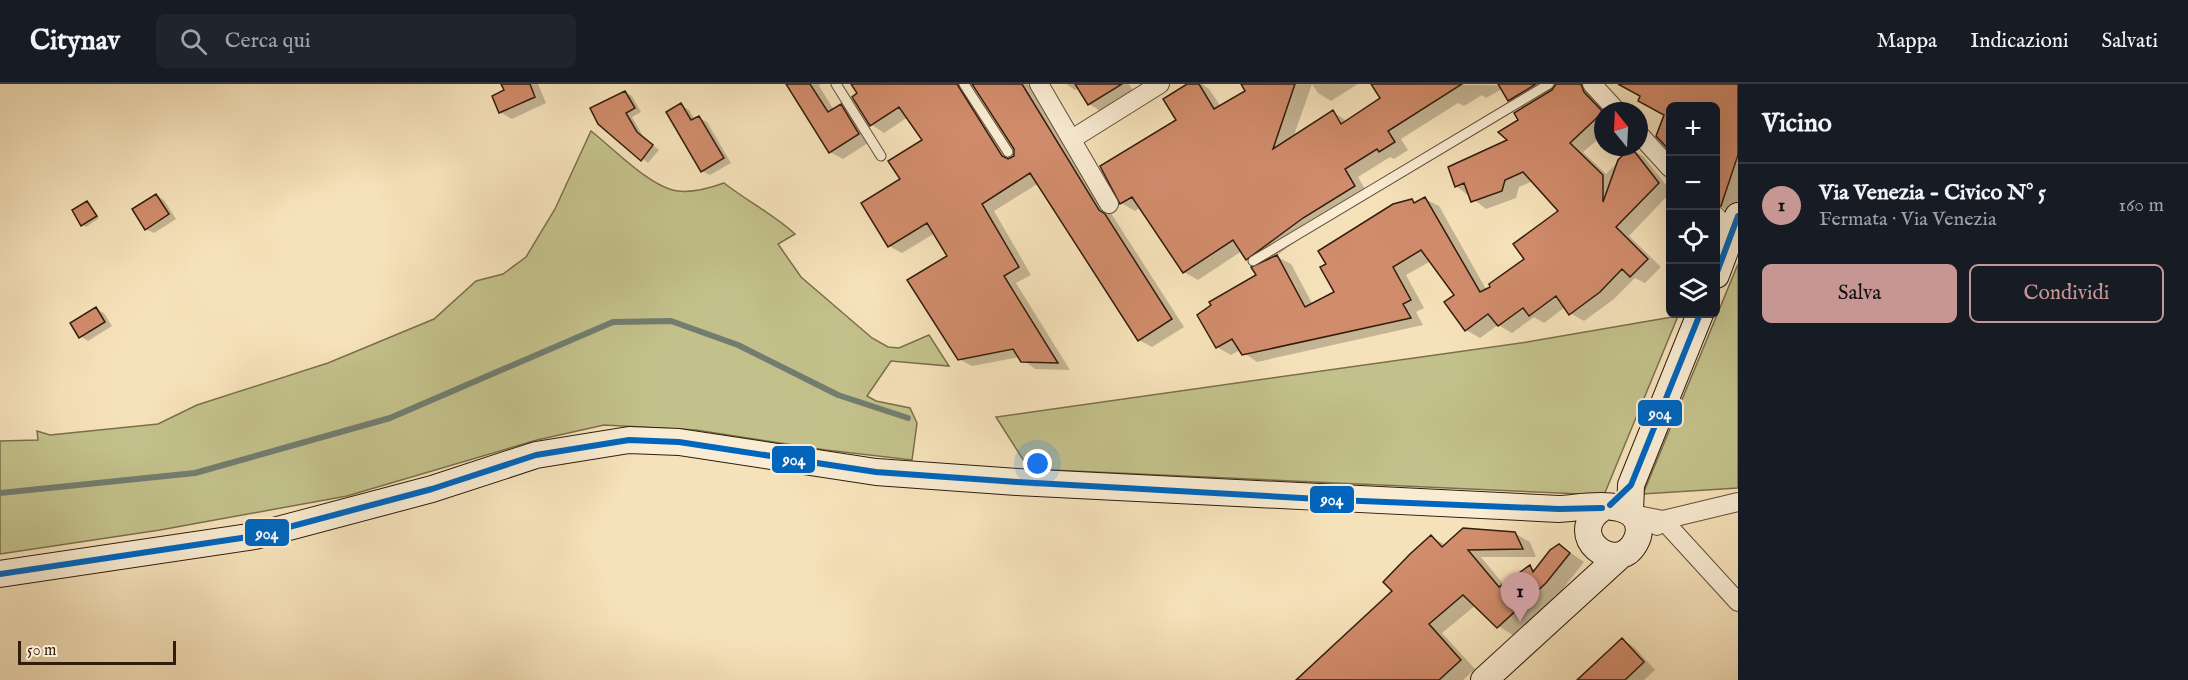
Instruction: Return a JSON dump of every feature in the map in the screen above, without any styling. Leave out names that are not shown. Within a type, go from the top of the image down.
[{"type":"street","points":[[1039,84],[1109,204]]},
{"type":"street","points":[[1072,140],[1160,84]]},
{"type":"street","points":[[1592,84],[1609,102]]},
{"type":"street","points":[[1648,144],[1666,163]]},
{"type":"street","points":[[1719,264],[1728,228]]},
{"type":"street","points":[[1628,548],[1604,554],[1591,544],[1631,484],[1698,318]]},
{"type":"street","points":[[0,574],[255,536],[432,489],[536,455],[629,440],[679,442],[900,474],[1326,499],[1558,509],[1608,517],[1663,520],[1738,502]]},
{"type":"street","points":[[1608,517],[1638,527],[1628,548]]},
{"type":"street","points":[[1581,593],[1608,517]]},
{"type":"street","points":[[1484,680],[1628,548],[1663,520]]},
{"type":"street","points":[[1663,520],[1738,602]]},
{"type":"lane","points":[[836,84],[881,156]]},
{"type":"lane","points":[[964,84],[1008,152]]},
{"type":"lane","points":[[1253,261],[1549,84]]},
{"type":"shaded area","points":[[591,131],[656,183],[678,191],[690,191],[724,183],[778,220],[795,234],[778,244],[801,277],[872,338],[888,347],[899,348],[929,335],[949,366],[891,361],[867,396],[876,401],[910,408],[917,423],[912,460],[826,450],[696,430],[604,425],[537,440],[347,496],[160,530],[0,554],[0,441],[38,440],[37,431],[50,435],[158,424],[197,405],[328,363],[434,319],[476,281],[503,274],[526,257],[555,209]]},
{"type":"shaded area","points":[[1738,264],[1738,488],[1643,494],[1716,318],[1720,318],[1720,308]]},
{"type":"shaded area","points":[[1677,318],[1604,495],[1029,469],[996,417],[1527,342]]},
{"type":"building","points":[[501,84],[530,84],[535,97],[499,113],[492,96],[504,90]]},
{"type":"building","points":[[786,84],[810,84],[828,112],[841,104],[859,134],[829,153]]},
{"type":"building","points":[[851,84],[957,84],[1002,156],[1008,159],[1014,156],[1014,149],[972,84],[1022,84],[1099,210],[1105,214],[1172,319],[1138,341],[1030,173],[982,204],[1019,267],[1004,276],[1058,363],[1021,362],[1013,349],[958,360],[907,280],[947,256],[927,223],[888,247],[861,203],[900,179],[888,161],[922,140],[899,107],[870,126],[852,97],[857,93]]},
{"type":"building","points":[[1075,84],[1122,84],[1088,105]]},
{"type":"building","points":[[1187,84],[1199,84],[1214,109],[1245,91],[1241,84],[1295,84],[1273,149],[1333,110],[1341,124],[1380,98],[1371,84],[1462,84],[1388,131],[1395,142],[1379,152],[1377,149],[1345,169],[1355,186],[1303,218],[1246,260],[1233,240],[1183,273],[1132,197],[1120,204],[1100,166],[1176,120],[1163,99]]},
{"type":"building","points":[[1498,84],[1536,84],[1508,101]]},
{"type":"building","points":[[1556,84],[1581,84],[1584,92],[1594,103],[1594,120],[1570,143],[1603,175],[1603,202],[1618,160],[1622,156],[1638,156],[1659,183],[1616,227],[1648,259],[1630,277],[1622,269],[1600,292],[1569,315],[1556,296],[1529,316],[1523,308],[1498,326],[1488,314],[1465,331],[1444,302],[1454,295],[1421,250],[1393,267],[1411,300],[1403,304],[1411,318],[1242,355],[1232,339],[1216,348],[1197,315],[1211,305],[1209,302],[1256,275],[1251,267],[1277,255],[1305,307],[1334,292],[1320,267],[1326,264],[1318,251],[1393,204],[1412,199],[1414,203],[1425,197],[1480,292],[1490,287],[1489,284],[1524,259],[1513,244],[1558,211],[1523,172],[1505,180],[1502,191],[1471,202],[1464,183],[1455,187],[1448,167],[1507,140],[1498,132],[1518,120],[1514,113],[1552,90]]},
{"type":"building","points":[[1618,84],[1738,84],[1738,155],[1721,206],[1720,102],[1666,102],[1666,147],[1656,136],[1664,115],[1648,106],[1648,102],[1638,101],[1640,96]]},
{"type":"building","points":[[625,91],[635,108],[626,113],[637,132],[653,145],[641,161],[598,124],[590,108]]},
{"type":"building","points":[[681,103],[691,120],[699,116],[724,158],[701,172],[666,112]]},
{"type":"building","points":[[156,194],[169,214],[145,230],[132,209]]},
{"type":"building","points":[[87,201],[97,216],[81,226],[72,210]]},
{"type":"building","points":[[96,307],[105,322],[79,338],[70,323]]},
{"type":"building","points":[[1463,528],[1515,532],[1523,549],[1468,550],[1499,587],[1530,565],[1533,572],[1550,550],[1559,544],[1570,553],[1546,583],[1497,628],[1463,595],[1429,624],[1461,660],[1439,680],[1296,680],[1392,591],[1383,582],[1410,554],[1431,535],[1442,547]]},
{"type":"building","points":[[1622,638],[1644,662],[1625,680],[1577,680]]},
{"type":"waterway","points":[[0,493],[195,473],[390,418],[613,322],[671,321],[738,345],[838,395],[908,418]]},
{"type":"transit line","name":"904","points":[[1720,264],[1738,216]]},
{"type":"transit line","name":"904","points":[[1610,505],[1631,485],[1698,318]]},
{"type":"transit line","name":"904","points":[[0,574],[255,536],[432,489],[536,455],[629,440],[679,442],[876,472],[1017,482],[1337,500],[1559,509],[1602,508]]},
{"type":"place","name":"Via Venezia - Civico N° 5","points":[[1520,622]]}]
